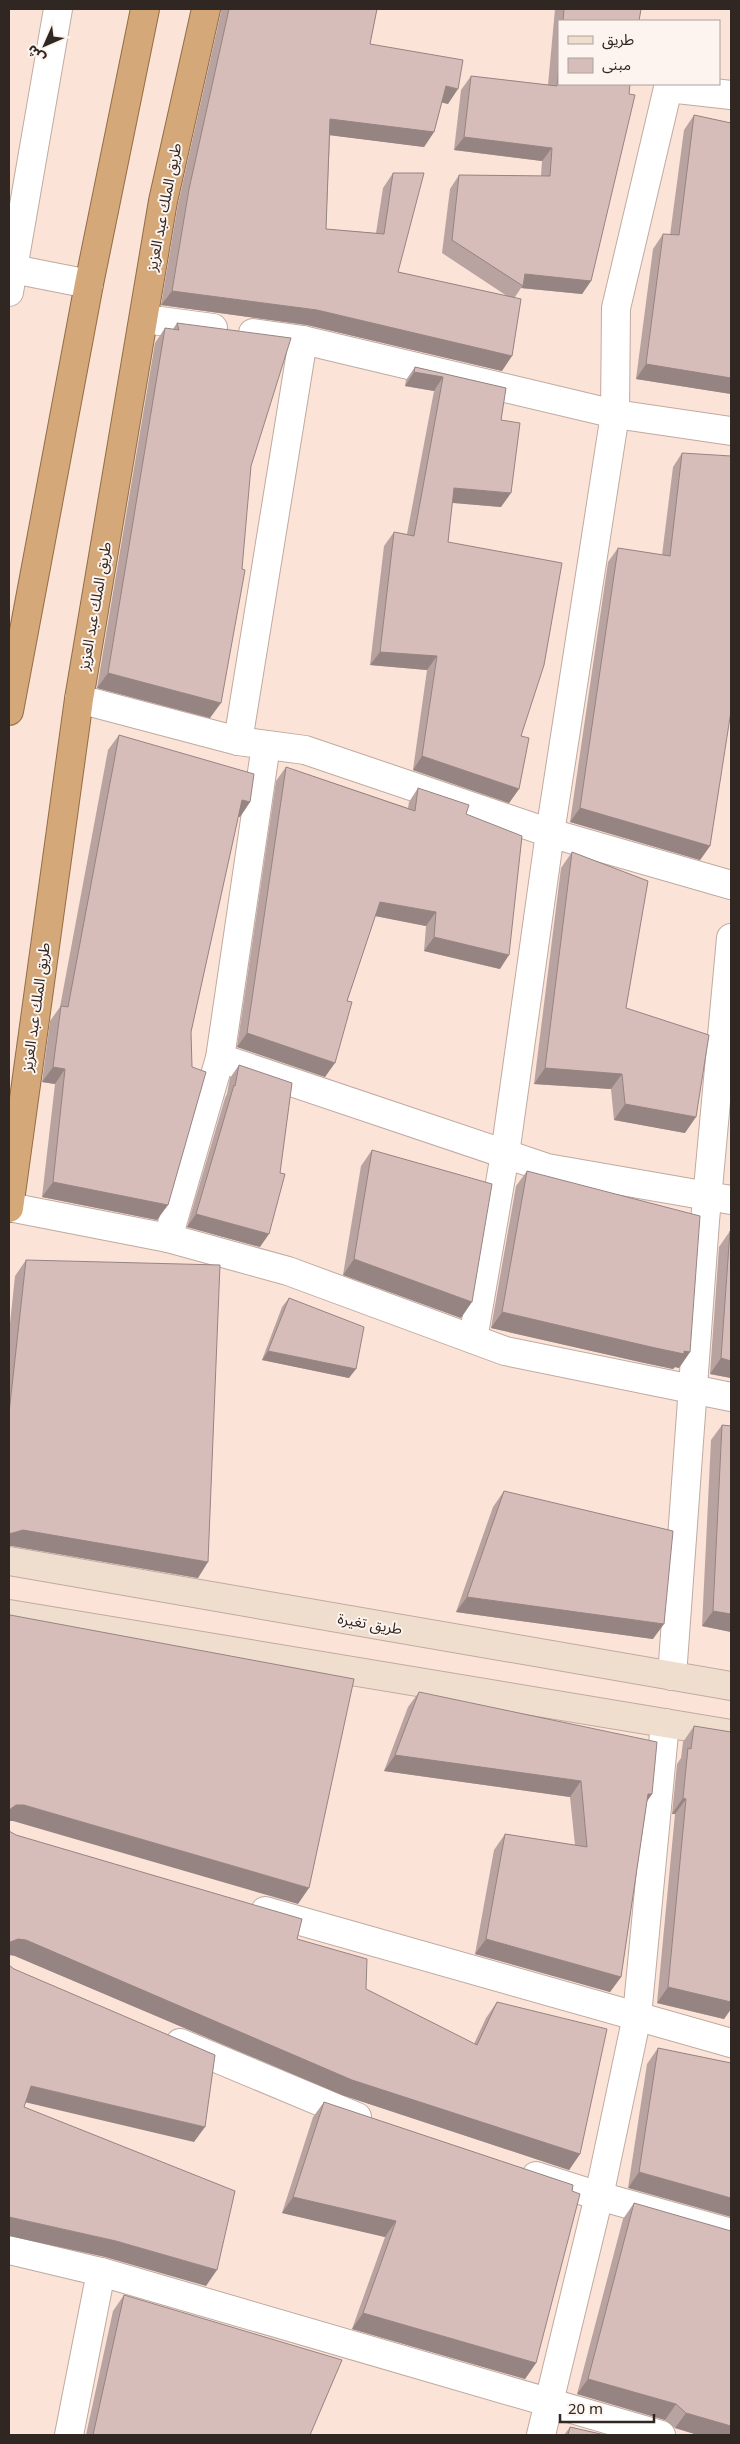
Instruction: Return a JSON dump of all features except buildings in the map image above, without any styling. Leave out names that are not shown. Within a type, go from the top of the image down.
[{"type":"highway","points":[[9,711],[90,284],[145,9]]},
{"type":"highway","name":"طريق الملك عبد العزيز","points":[[9,1207],[79,699],[145,319],[163,200],[206,9]]},
{"type":"main road","name":"طريق تغيرة","points":[[9,1561],[731,1686]]},
{"type":"main road","points":[[9,1614],[731,1734]]},
{"type":"street","points":[[58,9],[11,280],[90,284]]},
{"type":"street","points":[[474,1339],[505,1154],[550,833],[615,414],[616,308],[668,88],[731,95]]},
{"type":"street","points":[[145,319],[303,340],[615,414],[731,431]]},
{"type":"street","points":[[238,742],[303,340]]},
{"type":"street","points":[[79,699],[238,742],[305,750],[550,833],[731,885]]},
{"type":"street","points":[[168,1238],[220,1058],[266,745]]},
{"type":"street","points":[[672,1676],[693,1390],[719,1199],[731,938]]},
{"type":"street","points":[[220,1058],[547,1168],[719,1199]]},
{"type":"street","points":[[9,1207],[168,1238],[288,1271],[505,1351],[731,1397]]},
{"type":"street","points":[[540,2435],[599,2196],[637,2016],[665,1723]]},
{"type":"street","points":[[237,1902],[731,2043]]},
{"type":"street","points":[[154,2032],[336,2110],[383,2125]]},
{"type":"street","points":[[514,2169],[599,2196],[731,2233]]},
{"type":"street","points":[[9,2250],[101,2272],[661,2435]]},
{"type":"street","points":[[69,2435],[101,2272]]}]
